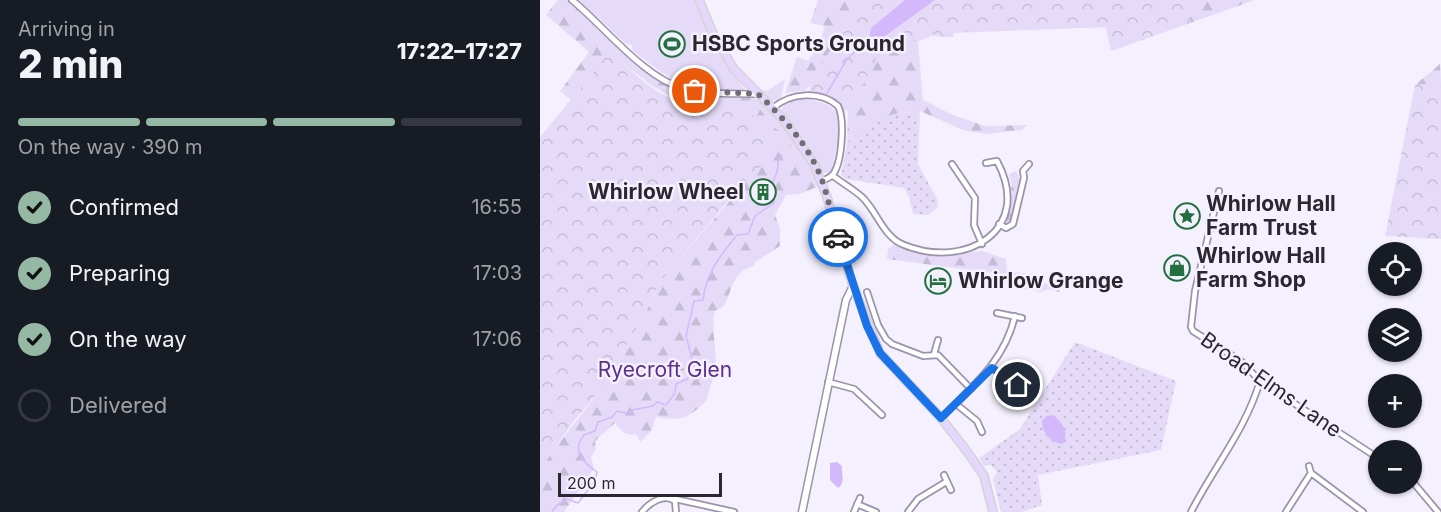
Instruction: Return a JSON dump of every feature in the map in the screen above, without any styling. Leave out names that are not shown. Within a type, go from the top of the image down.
[{"type":"main road","points":[[699,0],[714,36],[728,60],[773,108],[807,150],[822,181],[853,286],[880,353],[941,418],[984,476],[993,512]]},
{"type":"main road","points":[[802,512],[846,300],[853,286]]},
{"type":"street","points":[[572,0],[643,64],[672,84],[695,91],[758,94]]},
{"type":"street","points":[[773,108],[784,99],[797,95],[820,97],[838,106],[843,117],[843,130],[832,175],[822,181]]},
{"type":"street","points":[[832,175],[862,197],[888,232],[902,244],[915,248],[957,251],[968,250],[982,244],[999,224],[1008,189],[997,161],[986,163]]},
{"type":"street","points":[[952,164],[975,198],[974,225],[982,244]]},
{"type":"street","points":[[999,224],[1006,228],[1013,224],[1024,178],[1023,171],[1029,164]]},
{"type":"street","name":"Broad Elms Lane","points":[[1219,191],[1195,291],[1191,327],[1205,339],[1242,362],[1260,381],[1368,451]]},
{"type":"street","points":[[877,294],[869,295],[878,325],[886,339],[892,344],[923,356],[934,354]]},
{"type":"street","points":[[996,313],[1022,318]]},
{"type":"street","points":[[941,418],[992,368],[1011,330],[1015,316]]},
{"type":"street","points":[[934,354],[938,340]]},
{"type":"street","points":[[934,354],[971,389]]},
{"type":"street","points":[[992,368],[1007,380],[1018,385]]},
{"type":"street","points":[[998,394],[1007,380]]},
{"type":"street","points":[[1191,512],[1207,479],[1238,435],[1253,406],[1260,381]]},
{"type":"street","points":[[828,382],[854,389],[882,415]]},
{"type":"street","points":[[956,404],[977,421],[982,432]]},
{"type":"street","points":[[868,416],[874,409]]},
{"type":"street","points":[[1309,466],[1311,473],[1363,512]]},
{"type":"street","points":[[1286,512],[1311,473]]},
{"type":"street","points":[[944,475],[951,490]]},
{"type":"street","points":[[908,512],[918,499],[946,482]]},
{"type":"street","points":[[1422,493],[1438,512]]},
{"type":"street","points":[[671,498],[675,501],[676,512],[689,503]]},
{"type":"street","points":[[642,512],[656,500],[671,498],[734,512]]},
{"type":"street","points":[[854,512],[858,501],[876,512]]},
{"type":"green space","name":"Ryecroft Glen","points":[[558,0],[569,0],[654,77],[679,91],[752,98],[773,127],[791,144],[817,187],[800,194],[786,195],[775,215],[780,228],[780,246],[737,277],[723,307],[715,311],[713,321],[716,369],[707,400],[684,417],[672,419],[656,417],[651,431],[640,442],[636,434],[627,434],[615,423],[595,441],[596,449],[591,456],[594,469],[564,512],[540,512],[540,470],[543,464],[600,390],[646,312],[659,283],[740,189],[772,141],[677,100],[651,85],[610,53],[571,100],[560,91],[589,52],[546,15]]},
{"type":"green space","name":"HSBC Sports Ground","points":[[579,0],[694,0],[716,50],[745,90],[708,89],[683,84],[632,50],[632,45],[625,43]]},
{"type":"green space","points":[[818,0],[1255,0],[1111,51],[1106,27],[954,33],[953,37],[931,36],[918,42],[923,100],[953,115],[985,126],[1027,125],[1022,130],[986,134],[963,130],[920,111],[894,114],[847,143],[848,112],[836,98],[816,93],[813,88],[809,87],[804,91],[785,93],[797,57],[808,61],[820,42],[825,26],[810,23]]},
{"type":"green space","points":[[864,0],[1184,0],[1191,22],[1111,51],[1106,27],[950,32],[949,37],[928,33],[887,54],[879,48],[871,77],[857,90],[853,106],[842,113],[833,98],[809,93],[814,72],[850,25]]},
{"type":"green space","points":[[610,52],[644,81],[672,99],[699,105],[733,105],[742,108],[751,114],[772,141],[754,179],[746,180],[659,283],[646,312],[600,390],[573,422],[540,470],[540,137]]},
{"type":"green space","points":[[1440,64],[1441,83],[1415,85]]},
{"type":"green space","points":[[785,79],[781,98],[772,101],[763,93],[763,90],[767,91]]},
{"type":"green space","points":[[1441,83],[1441,239],[1385,236],[1415,85]]},
{"type":"green space","points":[[752,98],[761,102],[781,121],[801,149],[821,185],[817,187],[791,144],[773,127]]},
{"type":"green space","points":[[801,99],[829,106],[836,113],[839,121],[832,172],[829,174],[822,172],[804,140],[781,110],[786,102]]},
{"type":"green space","points":[[920,111],[918,164],[937,199],[938,207],[928,215],[913,214],[904,188],[846,179],[841,175],[847,143],[863,129],[894,114]]},
{"type":"green space","points":[[1016,171],[1020,180],[1011,221],[1008,224],[1005,218],[1012,185],[1009,174]]},
{"type":"green space","points":[[895,244],[900,248],[945,254],[983,251],[1006,259],[1007,272],[1038,274],[1037,280],[1060,289],[1059,292],[1048,289],[1041,292],[998,282],[994,273],[887,259],[888,249]]},
{"type":"green space","points":[[1075,342],[1176,381],[1161,450],[1038,475],[1042,505],[1022,512],[1001,512],[993,480],[997,472],[991,465],[984,466],[979,458],[1020,429]]},
{"type":"shaded area","points":[[905,0],[935,0],[881,39],[872,49],[869,39],[871,28]]},
{"type":"shaded area","points":[[1053,415],[1064,428],[1063,444],[1051,439],[1045,433],[1042,421],[1046,416]]},
{"type":"shaded area","points":[[837,462],[842,466],[843,478],[838,488],[830,480],[830,463]]},
{"type":"waterway","points":[[827,93],[847,59],[870,38]]},
{"type":"waterway","points":[[552,512],[557,505],[567,499],[578,503],[595,481],[597,472],[583,460],[579,452],[580,441],[584,435],[595,431],[598,422],[612,417],[617,411],[630,414],[632,410],[653,406],[657,402],[666,405],[675,393],[676,384],[687,379],[695,370],[686,336],[694,301],[703,300],[711,273],[737,235],[748,234],[755,216],[774,203],[771,192],[778,160],[782,155]]},
{"type":"way so far","points":[[695,91],[758,94],[773,108],[807,150],[822,181],[838,237]]},
{"type":"place","name":"HSBC Sports Ground","points":[[672,44]]},
{"type":"place","name":"Whirlow Wheel","points":[[763,192]]},
{"type":"place","name":"Whirlow Hall Farm Trust","points":[[1187,216]]},
{"type":"place","name":"Whirlow Hall Farm Shop","points":[[1177,268]]},
{"type":"place","name":"Whirlow Grange","points":[[938,281]]},
{"type":"route","points":[[838,237],[867,326],[880,353],[941,418],[992,368],[1002,377],[1018,385]]}]
